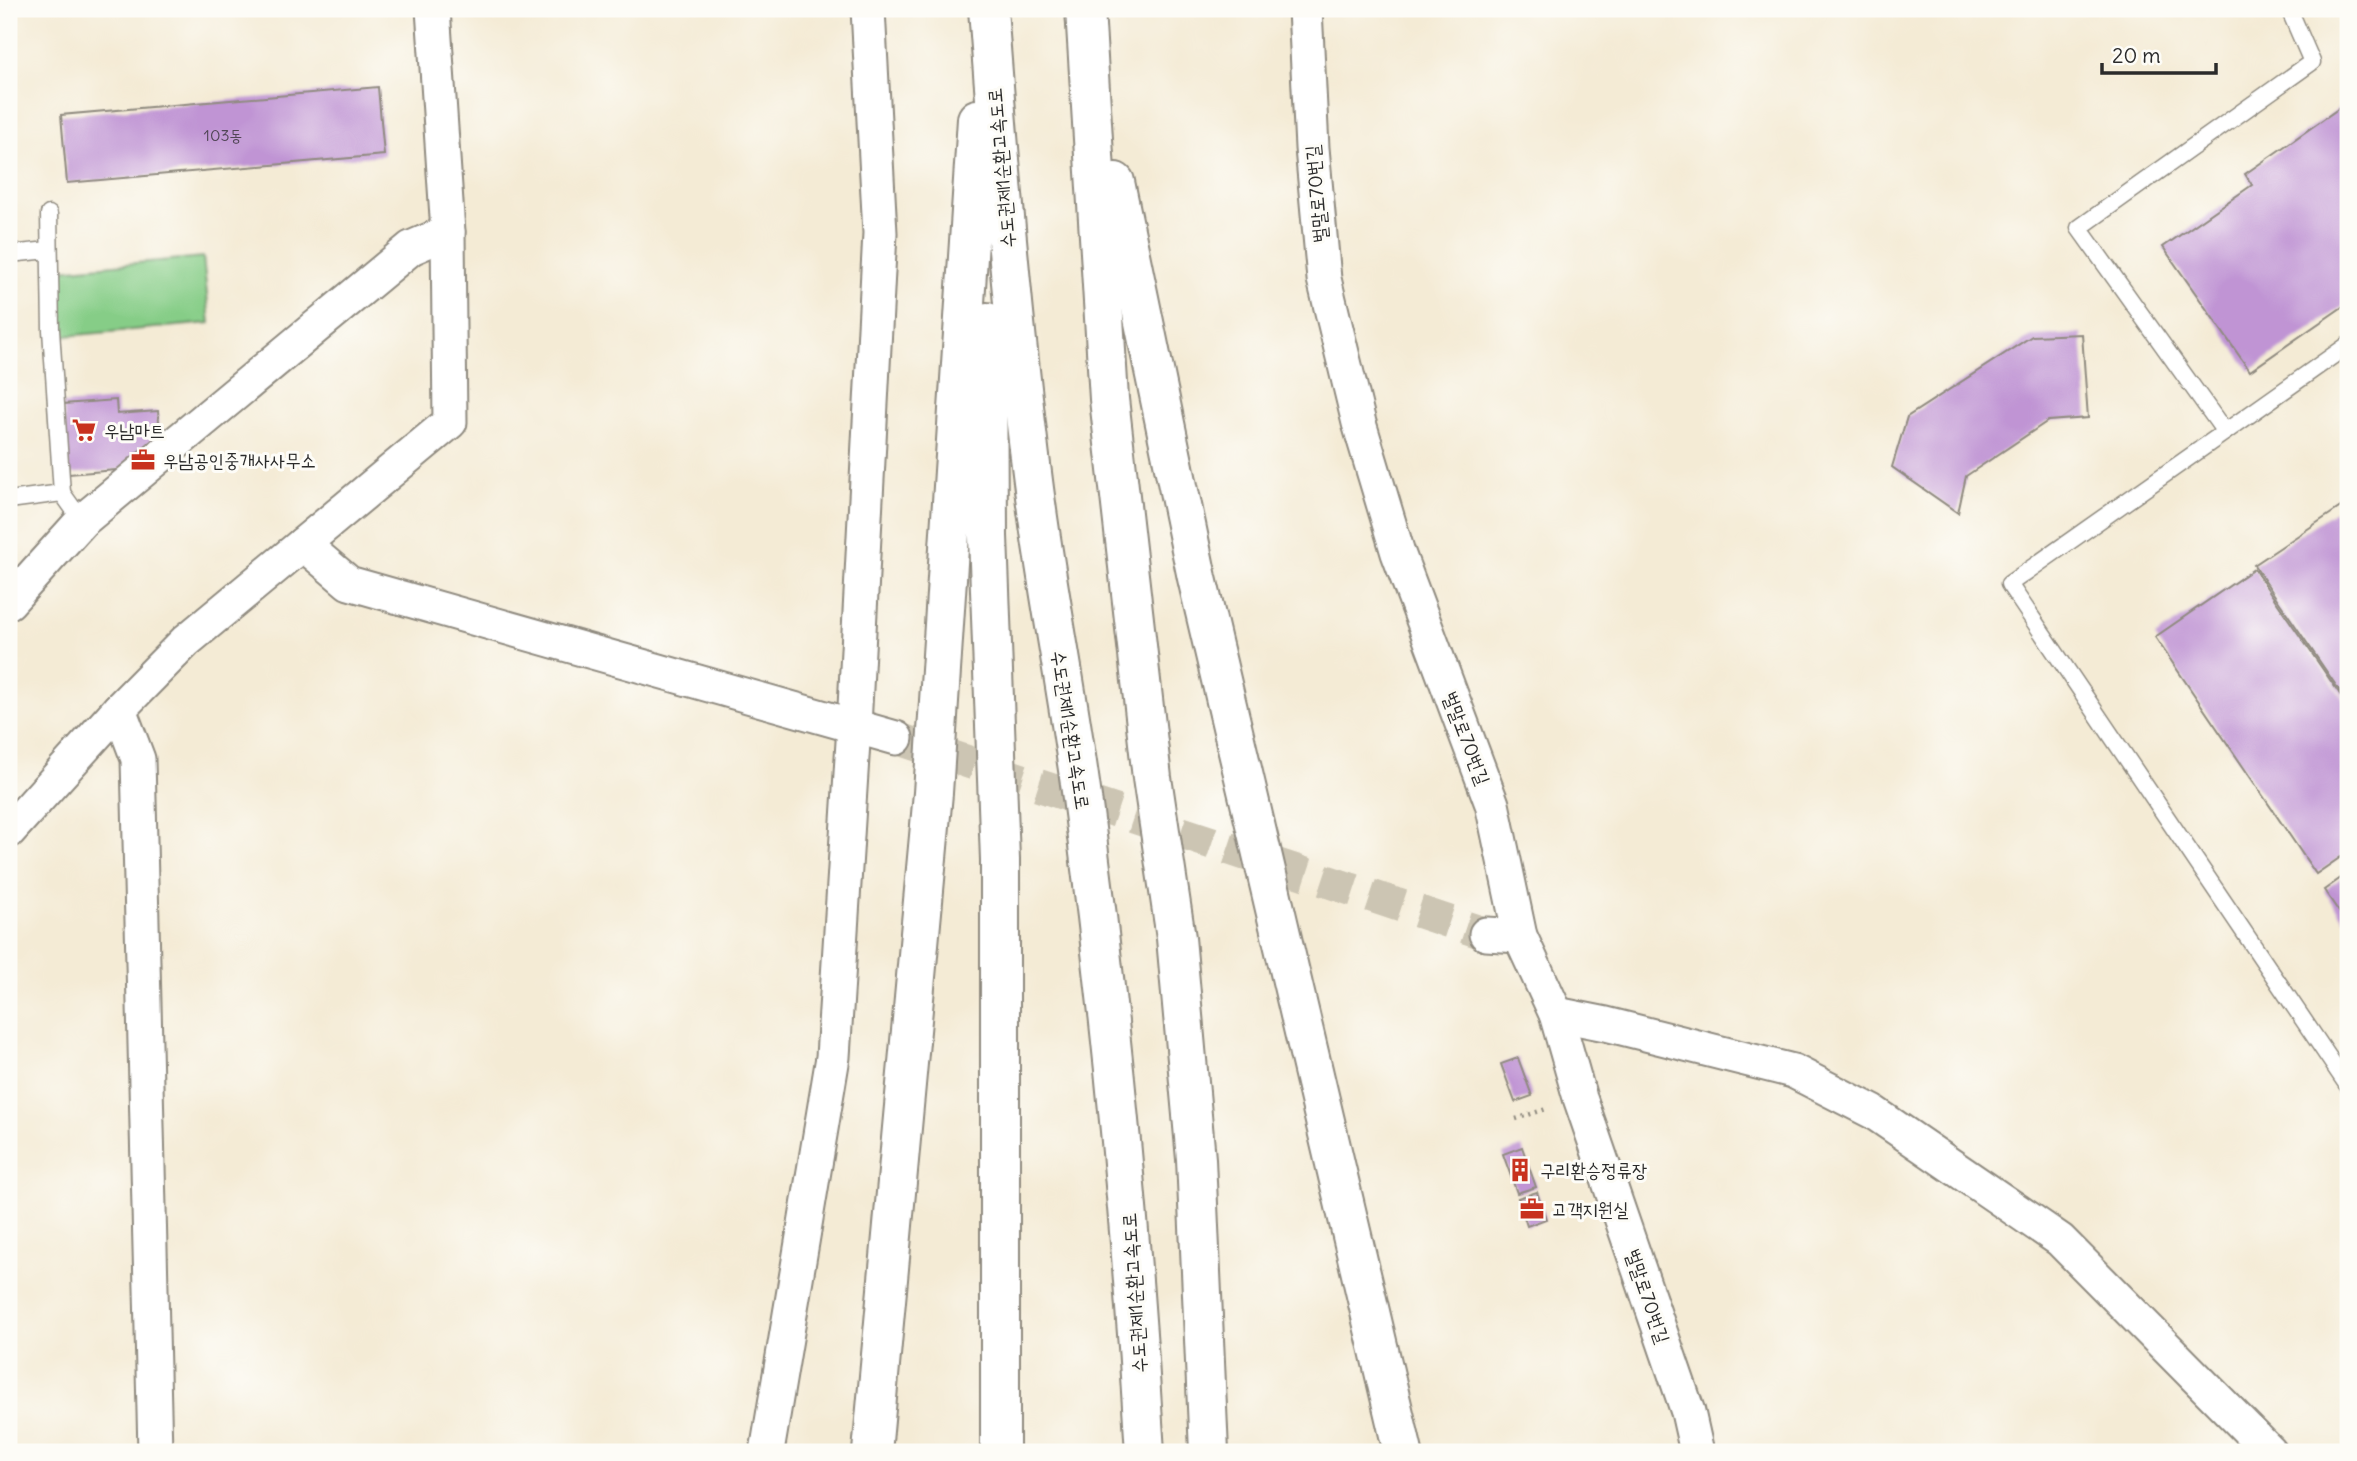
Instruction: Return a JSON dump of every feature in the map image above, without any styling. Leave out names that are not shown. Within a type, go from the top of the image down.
[{"type":"highway","points":[[872,1452],[933,793],[986,9]]},
{"type":"highway","name":"수도권제1순환고속도로","points":[[986,9],[988,536],[1000,860],[1000,1452]]},
{"type":"highway","name":"수도권제1순환고속도로","points":[[986,9],[1006,237],[1033,482],[1084,809],[1105,979],[1122,1134],[1145,1452]]},
{"type":"highway","points":[[1086,26],[1109,399],[1152,778],[1176,938],[1196,1159],[1209,1452]]},
{"type":"highway","points":[[1086,26],[1197,578],[1403,1452]]},
{"type":"street","points":[[9,831],[119,709],[186,640],[450,422],[448,232],[433,9]]},
{"type":"street","points":[[767,1452],[833,1058],[880,233],[868,9]]},
{"type":"street","name":"벌말로70번길","points":[[1305,9],[1312,148],[1324,279],[1359,423],[1398,553],[1492,804],[1520,936],[1556,1014],[1580,1098],[1688,1412],[1697,1452]]},
{"type":"street","points":[[9,602],[82,521],[411,248],[448,232]]},
{"type":"street","points":[[303,544],[349,583],[896,738]]},
{"type":"street","points":[[119,709],[138,759],[155,1452]]},
{"type":"street","points":[[1486,934],[1520,936]]},
{"type":"street","points":[[1556,1014],[1793,1071],[1873,1112],[2060,1240],[2270,1452]]},
{"type":"lane","points":[[2225,432],[2079,228],[2312,62],[2289,9]]},
{"type":"lane","points":[[49,214],[51,330],[62,493],[82,521]]},
{"type":"lane","points":[[9,254],[49,250]]},
{"type":"lane","points":[[2348,345],[2008,584],[2348,1086]]},
{"type":"lane","points":[[9,500],[62,493]]},
{"type":"green space","points":[[203,257],[210,323],[54,337],[48,271]]},
{"type":"building","points":[[378,87],[384,155],[67,183],[61,115]]},
{"type":"building","points":[[2348,102],[2348,303],[2250,371],[2163,247],[2252,185],[2245,174]]},
{"type":"building","points":[[2082,334],[2088,418],[2048,421],[1966,476],[1958,513],[1892,467],[1907,417],[2032,336]]},
{"type":"building","points":[[116,400],[117,414],[158,411],[163,466],[69,474],[63,404]]},
{"type":"building","points":[[2348,502],[2348,703],[2254,565]]},
{"type":"building","points":[[2254,569],[2348,706],[2348,852],[2316,874],[2155,637]]},
{"type":"building","points":[[2348,873],[2348,925],[2324,890]]},
{"type":"building","points":[[1518,1058],[1532,1096],[1515,1102],[1501,1064]]},
{"type":"building","name":"구리환승정류장","points":[[1522,1147],[1536,1187],[1517,1193],[1503,1154]]},
{"type":"building","name":"고객지원실","points":[[1537,1192],[1546,1219],[1527,1226],[1518,1198]]},
{"type":"tunnel","points":[[896,738],[1486,934]]},
{"type":"place","name":"우남마트","points":[[84,430]]},
{"type":"place","name":"우남공인중개사사무소","points":[[143,460]]},
{"type":"place","name":"구리환승정류장","points":[[1520,1170]]},
{"type":"place","name":"고객지원실","points":[[1532,1209]]}]
